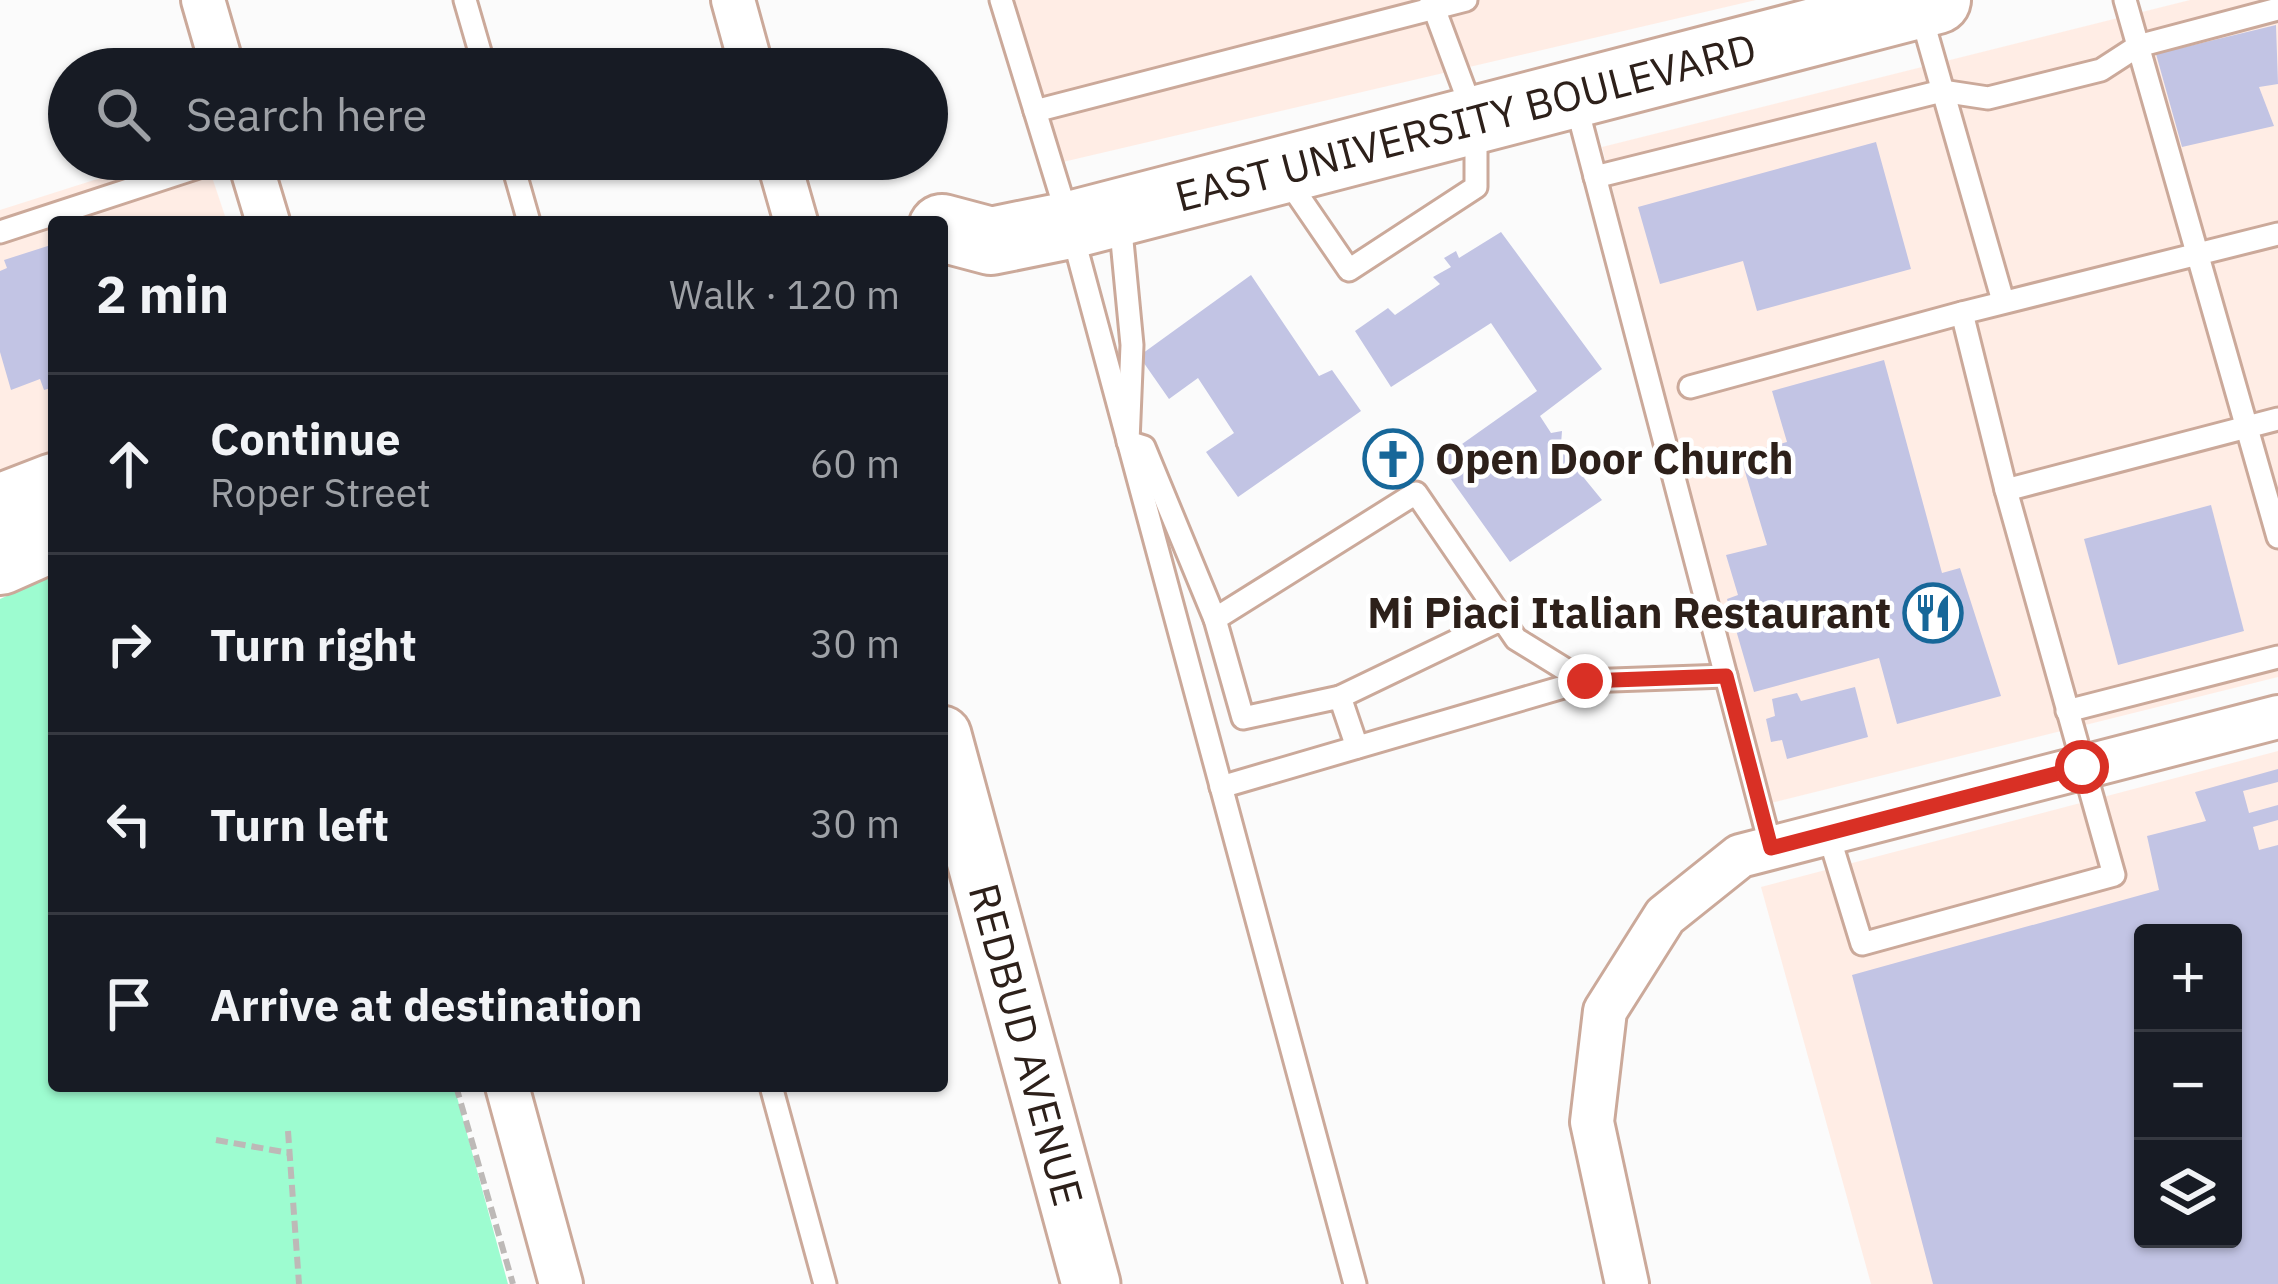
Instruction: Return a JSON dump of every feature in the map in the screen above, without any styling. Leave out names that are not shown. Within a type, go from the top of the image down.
[{"type":"main road","name":"EAST UNIVERSITY BOULEVARD","points":[[958,249],[1094,219],[1927,2]]},
{"type":"main road","points":[[0,508],[48,490]]},
{"type":"main road","points":[[0,561],[48,540]]},
{"type":"street","points":[[203,0],[217,48]]},
{"type":"street","points":[[733,0],[746,48]]},
{"type":"street","points":[[255,180],[266,216]]},
{"type":"street","points":[[784,180],[794,216]]},
{"type":"street","points":[[1627,1284],[1592,1122],[1605,1011],[1665,916],[1740,856],[2278,717]]},
{"type":"street","name":"REDBUD AVENUE","points":[[948,757],[1091,1284]]},
{"type":"street","points":[[509,1092],[561,1284]]},
{"type":"lane","points":[[465,0],[479,48]]},
{"type":"lane","points":[[1000,0],[1035,112],[1094,219],[1132,345],[1128,442]]},
{"type":"lane","points":[[1035,112],[1466,0]]},
{"type":"lane","points":[[2126,0],[2278,537]]},
{"type":"lane","points":[[1927,2],[1942,91],[2003,301]]},
{"type":"lane","points":[[1281,171],[1348,270],[1476,187],[1476,121],[1433,6]]},
{"type":"lane","points":[[1595,177],[1942,91],[1988,98],[2101,70],[2138,46],[2278,9]]},
{"type":"lane","points":[[1574,94],[1771,848]]},
{"type":"lane","points":[[49,216],[160,180]]},
{"type":"lane","points":[[517,180],[527,216]]},
{"type":"lane","points":[[0,232],[48,216]]},
{"type":"lane","points":[[1094,219],[1128,442],[1355,1284]]},
{"type":"lane","points":[[1690,387],[2003,301],[2278,233]]},
{"type":"lane","points":[[1828,833],[1862,944],[2114,875],[1961,313]]},
{"type":"lane","points":[[2006,490],[2278,419]]},
{"type":"lane","points":[[1128,442],[1144,447],[1215,619],[1243,718],[1340,697],[1502,620]]},
{"type":"lane","points":[[1215,619],[1416,493],[1516,639],[1585,681]]},
{"type":"lane","points":[[2067,711],[2278,657]]},
{"type":"lane","points":[[1221,787],[1585,681],[1726,676]]},
{"type":"lane","points":[[1340,697],[1357,747]]},
{"type":"lane","points":[[773,1092],[825,1284]]},
{"type":"path","points":[[458,1092],[513,1284]]},
{"type":"path","points":[[288,1131],[299,1284]]},
{"type":"path","points":[[216,1140],[290,1153]]},
{"type":"shaded area","points":[[1003,0],[1756,0],[1050,165]]},
{"type":"shaded area","points":[[2190,0],[2278,0],[2278,677],[1767,804],[1602,147]]},
{"type":"shaded area","points":[[94,180],[213,180],[225,216],[48,216],[48,455],[0,472],[0,210]]},
{"type":"shaded area","points":[[2278,751],[2278,1284],[1871,1284],[1761,887]]},
{"type":"green space","points":[[48,578],[48,1092],[456,1092],[508,1284],[0,1284],[0,599]]},
{"type":"building","points":[[2276,25],[2278,84],[2259,87],[2274,126],[2182,147],[2156,54]]},
{"type":"building","points":[[1876,142],[1911,269],[1757,311],[1743,261],[1660,284],[1638,207]]},
{"type":"building","points":[[1501,232],[1602,369],[1540,416],[1551,433],[1562,431],[1561,444],[1576,466],[1582,462],[1591,473],[1584,478],[1602,500],[1510,562],[1438,461],[1537,391],[1491,323],[1391,387],[1355,331],[1388,308],[1395,315],[1440,284],[1433,277],[1451,267],[1444,258],[1456,251],[1459,258]]},
{"type":"building","points":[[48,246],[48,389],[44,390],[40,379],[11,390],[0,352],[4,260]]},
{"type":"building","points":[[1251,275],[1319,376],[1332,370],[1361,411],[1238,497],[1206,452],[1234,433],[1198,378],[1169,399],[1139,356]]},
{"type":"building","points":[[1884,360],[1942,573],[1960,568],[2001,696],[1897,724],[1879,658],[1754,692],[1727,599],[1738,595],[1726,555],[1767,545],[1740,455],[1787,442],[1772,391]]},
{"type":"building","points":[[2211,505],[2244,631],[2118,665],[2084,539]]},
{"type":"building","points":[[1855,687],[1868,737],[1787,759],[1782,740],[1771,742],[1766,719],[1775,716],[1772,699],[1797,693],[1801,701]]},
{"type":"building","points":[[2278,769],[2278,782],[2243,791],[2249,813],[2278,805],[2278,820],[2253,827],[2259,850],[2278,845],[2278,1284],[1933,1284],[1852,975],[2159,890],[2147,836],[2206,821],[2195,792]]},
{"type":"place","name":"Open Door Church","points":[[1393,459]]},
{"type":"place","name":"Mi Piaci Italian Restaurant","points":[[1933,613]]},
{"type":"route","points":[[1585,681],[1726,676],[1771,848],[2082,767]]}]
